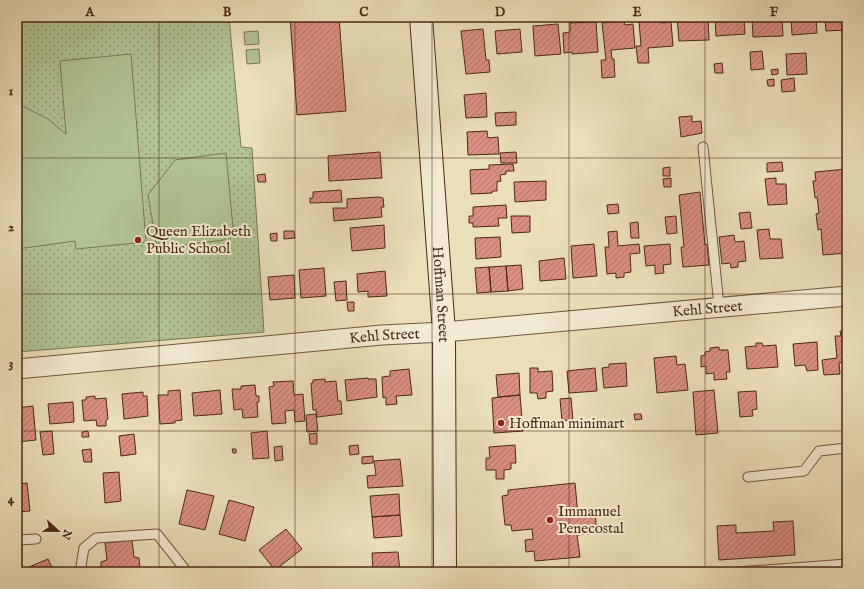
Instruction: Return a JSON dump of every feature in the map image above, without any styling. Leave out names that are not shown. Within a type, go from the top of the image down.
[{"type":"street","name":"Hoffman Street","points":[[421,17],[444,332],[445,572]]},
{"type":"street","name":"Kehl Street","points":[[17,369],[382,335],[444,332],[719,306],[847,296]]},
{"type":"lane","points":[[703,147],[719,306]]},
{"type":"lane","points":[[748,477],[804,470],[819,450],[847,448]]},
{"type":"lane","points":[[84,572],[81,566],[84,548],[96,538],[157,534],[187,572]]},
{"type":"lane","points":[[17,540],[36,539]]},
{"type":"lane","points":[[738,572],[847,564]]},
{"type":"green space","name":"Queen Elizabeth Public School","points":[[17,17],[229,17],[241,147],[252,148],[264,332],[17,352]]},
{"type":"green space","points":[[258,31],[259,44],[245,45],[244,32]]},
{"type":"green space","points":[[259,49],[260,63],[247,64],[246,50]]},
{"type":"green space","points":[[131,54],[146,242],[76,249],[75,241],[17,249],[17,113],[22,106],[48,119],[66,134],[60,61]]},
{"type":"green space","points":[[226,153],[233,228],[224,240],[157,248],[148,195],[175,160]]},
{"type":"building","points":[[290,17],[339,17],[346,111],[297,115]]},
{"type":"building","points":[[677,17],[708,17],[709,40],[679,41]]},
{"type":"building","points":[[715,17],[744,17],[745,34],[716,36]]},
{"type":"building","points":[[752,17],[782,17],[783,36],[753,37]]},
{"type":"building","points":[[791,17],[816,17],[817,33],[792,35]]},
{"type":"building","points":[[825,17],[847,17],[847,30],[826,31]]},
{"type":"building","points":[[661,19],[661,23],[671,22],[673,46],[648,48],[649,63],[638,63],[636,46],[641,46],[639,21]]},
{"type":"building","points":[[624,21],[625,25],[633,24],[635,48],[611,50],[612,59],[614,59],[615,77],[602,78],[601,60],[606,60],[602,23]]},
{"type":"building","points":[[596,22],[598,52],[572,54],[572,52],[564,53],[563,33],[570,32],[570,23]]},
{"type":"building","points":[[558,24],[561,54],[535,56],[533,26]]},
{"type":"building","points":[[483,29],[486,60],[489,60],[490,72],[466,74],[461,31]]},
{"type":"building","points":[[520,29],[522,52],[497,54],[495,31]]},
{"type":"building","points":[[762,51],[764,69],[751,70],[750,52]]},
{"type":"building","points":[[806,53],[807,74],[787,75],[786,54]]},
{"type":"building","points":[[722,63],[723,73],[715,73],[714,64]]},
{"type":"building","points":[[778,69],[778,74],[772,75],[771,70]]},
{"type":"building","points":[[794,78],[795,91],[782,92],[781,80]]},
{"type":"building","points":[[774,79],[774,86],[768,86],[767,80]]},
{"type":"building","points":[[486,93],[487,117],[466,118],[464,95]]},
{"type":"building","points":[[516,112],[516,125],[496,126],[495,113]]},
{"type":"building","points":[[692,116],[692,122],[701,121],[702,133],[681,137],[679,117]]},
{"type":"building","points":[[487,131],[488,138],[498,137],[499,154],[468,155],[467,132]]},
{"type":"building","points":[[380,152],[382,178],[329,181],[328,156]]},
{"type":"building","points":[[516,152],[517,163],[501,163],[500,153]]},
{"type":"building","points":[[782,162],[783,171],[767,172],[767,163]]},
{"type":"building","points":[[513,164],[514,171],[506,171],[506,174],[500,175],[501,181],[497,182],[497,191],[492,191],[492,193],[471,194],[470,170],[489,169],[489,165]]},
{"type":"building","points":[[670,167],[670,176],[663,176],[663,168]]},
{"type":"building","points":[[847,169],[847,253],[823,255],[821,229],[818,230],[816,214],[819,213],[813,181],[816,181],[815,172]]},
{"type":"building","points":[[265,174],[266,182],[258,182],[257,175]]},
{"type":"building","points":[[671,178],[671,187],[664,187],[663,179]]},
{"type":"building","points":[[776,178],[776,184],[786,184],[787,204],[768,205],[765,179]]},
{"type":"building","points":[[546,181],[546,200],[515,202],[514,182]]},
{"type":"building","points":[[341,190],[342,202],[310,203],[310,198],[313,198],[313,192]]},
{"type":"building","points":[[700,192],[705,245],[707,244],[709,265],[683,267],[681,247],[684,247],[679,195]]},
{"type":"building","points":[[383,198],[384,207],[381,207],[382,217],[334,221],[333,208],[347,208],[347,199]]},
{"type":"building","points":[[618,204],[619,213],[608,214],[607,205]]},
{"type":"building","points":[[506,205],[507,218],[498,218],[499,226],[473,227],[473,223],[469,223],[469,216],[473,216],[473,207]]},
{"type":"building","points":[[750,212],[752,228],[741,229],[739,213]]},
{"type":"building","points":[[511,216],[530,216],[530,232],[512,233]]},
{"type":"building","points":[[676,216],[677,233],[667,234],[665,217]]},
{"type":"building","points":[[638,222],[639,238],[631,238],[630,223]]},
{"type":"building","points":[[384,225],[385,248],[352,251],[350,228]]},
{"type":"building","points":[[769,229],[770,239],[781,239],[783,258],[760,259],[757,230]]},
{"type":"building","points":[[284,231],[294,231],[295,238],[284,239]]},
{"type":"building","points":[[617,231],[618,246],[639,244],[640,253],[630,254],[631,272],[624,273],[624,277],[616,278],[616,273],[607,274],[605,247],[609,247],[608,232]]},
{"type":"building","points":[[277,233],[277,241],[271,241],[270,234]]},
{"type":"building","points":[[734,235],[735,242],[744,241],[746,261],[738,262],[738,267],[731,268],[730,263],[722,264],[719,237]]},
{"type":"building","points":[[500,237],[501,257],[476,259],[475,238]]},
{"type":"building","points":[[594,244],[597,276],[573,278],[571,246]]},
{"type":"building","points":[[670,244],[671,264],[663,265],[664,273],[655,274],[655,265],[646,266],[644,246]]},
{"type":"building","points":[[564,258],[566,279],[540,281],[539,261]]},
{"type":"building","points":[[521,265],[523,289],[508,291],[506,266]]},
{"type":"building","points":[[506,266],[508,291],[491,292],[489,267]]},
{"type":"building","points":[[489,267],[491,292],[477,293],[475,268]]},
{"type":"building","points":[[324,268],[326,296],[301,298],[299,270]]},
{"type":"building","points":[[385,271],[387,296],[368,297],[368,291],[358,292],[357,274]]},
{"type":"building","points":[[294,275],[295,298],[270,300],[268,277]]},
{"type":"building","points":[[346,281],[347,300],[336,301],[334,282]]},
{"type":"building","points":[[347,302],[354,302],[354,311],[348,311]]},
{"type":"building","points":[[840,331],[847,331],[847,362],[839,363],[840,374],[824,375],[822,360],[837,358],[835,336],[841,336]]},
{"type":"building","points":[[817,342],[818,370],[807,371],[805,365],[795,366],[793,344]]},
{"type":"building","points":[[756,343],[762,343],[763,346],[776,345],[778,367],[747,369],[745,347],[756,346]]},
{"type":"building","points":[[719,347],[719,350],[728,350],[730,372],[726,372],[727,379],[714,380],[714,373],[706,374],[706,366],[701,367],[701,356],[705,355],[705,352],[710,351],[710,348]]},
{"type":"building","points":[[676,356],[677,365],[685,364],[688,390],[657,393],[654,358]]},
{"type":"building","points":[[626,363],[627,386],[604,388],[602,368],[609,367],[609,364]]},
{"type":"building","points":[[530,368],[538,368],[538,372],[552,371],[553,391],[546,392],[546,398],[538,399],[537,393],[530,393]]},
{"type":"building","points":[[595,368],[597,391],[569,393],[567,371]]},
{"type":"building","points":[[409,369],[412,395],[396,396],[397,404],[386,405],[386,397],[383,398],[382,377],[390,376],[390,371]]},
{"type":"building","points":[[519,373],[520,395],[498,397],[496,375]]},
{"type":"building","points":[[368,378],[376,379],[377,397],[347,401],[345,380]]},
{"type":"building","points":[[325,379],[325,382],[336,381],[338,401],[341,401],[342,414],[317,417],[316,410],[313,410],[311,383],[313,383],[313,380]]},
{"type":"building","points":[[293,381],[294,395],[303,394],[305,421],[295,422],[294,410],[285,411],[286,423],[272,424],[269,387],[274,386],[273,382]]},
{"type":"building","points":[[255,385],[256,396],[259,396],[259,402],[257,402],[258,417],[243,418],[242,409],[234,410],[232,389],[241,389],[241,386]]},
{"type":"building","points":[[180,390],[182,420],[175,421],[175,423],[160,424],[158,395],[168,395],[168,391]]},
{"type":"building","points":[[220,390],[222,414],[194,416],[192,393]]},
{"type":"building","points":[[714,390],[718,433],[696,435],[693,392]]},
{"type":"building","points":[[756,391],[757,409],[752,410],[753,416],[740,417],[738,392]]},
{"type":"building","points":[[143,392],[143,396],[147,396],[148,416],[124,419],[122,394]]},
{"type":"building","points":[[520,395],[523,431],[494,433],[492,398]]},
{"type":"building","points":[[95,396],[95,399],[106,398],[108,419],[106,420],[106,426],[97,426],[96,420],[84,421],[82,400],[86,400],[86,397]]},
{"type":"building","points":[[571,398],[573,420],[562,421],[560,399]]},
{"type":"building","points":[[73,402],[74,422],[50,424],[48,404]]},
{"type":"building","points":[[33,406],[36,440],[17,442],[17,408]]},
{"type":"building","points":[[316,414],[318,431],[307,432],[306,415]]},
{"type":"building","points":[[634,414],[641,414],[642,419],[635,420]]},
{"type":"building","points":[[52,431],[54,454],[43,455],[40,432]]},
{"type":"building","points":[[88,431],[89,437],[82,437],[82,432]]},
{"type":"building","points":[[267,431],[269,458],[253,459],[251,433]]},
{"type":"building","points":[[317,433],[317,444],[310,444],[309,434]]},
{"type":"building","points":[[134,434],[136,454],[121,456],[119,436]]},
{"type":"building","points":[[358,445],[359,454],[350,455],[349,446]]},
{"type":"building","points":[[515,445],[516,463],[511,463],[511,469],[504,470],[504,479],[496,479],[496,470],[486,470],[486,458],[490,458],[489,447]]},
{"type":"building","points":[[282,446],[283,460],[275,461],[274,447]]},
{"type":"building","points":[[91,449],[92,462],[84,462],[82,450]]},
{"type":"building","points":[[232,449],[236,449],[236,453],[233,453]]},
{"type":"building","points":[[373,456],[373,463],[362,464],[362,457]]},
{"type":"building","points":[[400,459],[403,486],[368,488],[367,476],[376,475],[374,461]]},
{"type":"building","points":[[119,472],[121,501],[105,503],[103,473]]},
{"type":"building","points":[[27,483],[30,511],[17,512],[17,484]]},
{"type":"building","name":"Immanuel Penecostal","points":[[575,483],[578,515],[595,513],[597,533],[577,535],[580,557],[535,561],[534,551],[526,552],[525,540],[533,539],[532,529],[512,531],[511,525],[505,525],[502,496],[508,495],[508,490]]},
{"type":"building","points":[[187,490],[214,496],[205,530],[179,524]]},
{"type":"building","points":[[399,494],[400,515],[372,517],[370,496]]},
{"type":"building","points":[[229,500],[254,507],[245,541],[219,534]]},
{"type":"building","points":[[400,515],[402,536],[374,538],[372,517]]},
{"type":"building","points":[[793,521],[795,555],[719,560],[717,526],[736,525],[736,533],[774,531],[773,522]]},
{"type":"building","points":[[286,529],[302,549],[275,570],[259,550]]},
{"type":"building","points":[[132,540],[134,557],[139,558],[140,568],[138,568],[138,572],[101,572],[101,562],[107,560],[105,543]]},
{"type":"building","points":[[398,552],[400,572],[373,572],[372,553]]},
{"type":"building","points":[[48,559],[54,572],[23,572],[22,570]]},
{"type":"place","name":"Queen Elizabeth Public School","points":[[138,240]]},
{"type":"place","name":"Hoffman minimart","points":[[501,423]]},
{"type":"place","name":"Immanuel Penecostal","points":[[550,520]]}]
